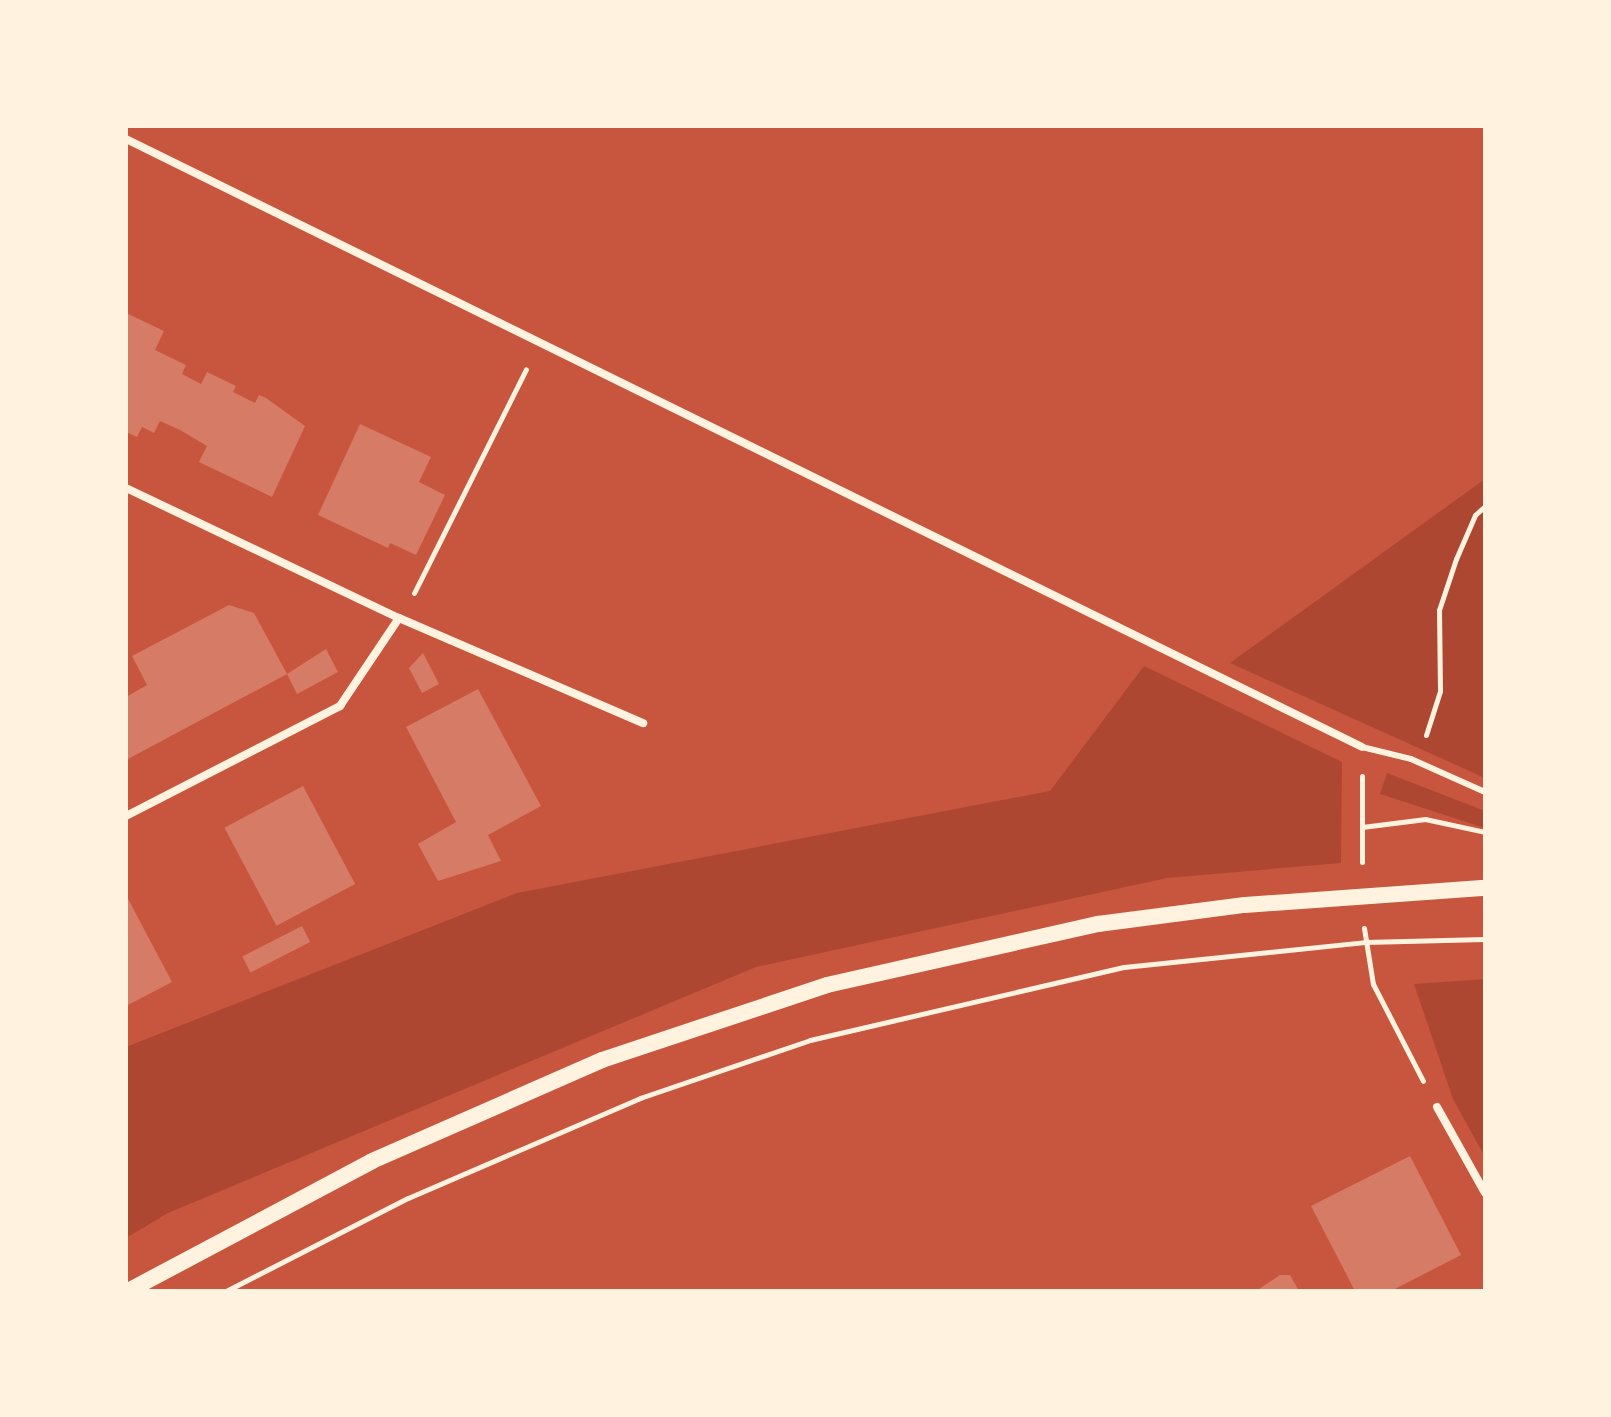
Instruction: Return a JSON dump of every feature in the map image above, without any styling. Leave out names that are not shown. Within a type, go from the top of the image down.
[{"type":"main road","points":[[128,1291],[372,1161],[587,1066],[827,985],[1098,924],[1362,895],[1485,888]]},
{"type":"street","points":[[126,139],[1362,747]]},
{"type":"street","points":[[126,488],[399,618],[643,723]]},
{"type":"street","points":[[126,816],[340,706],[399,618]]},
{"type":"street","points":[[1437,1107],[1485,1193]]},
{"type":"lane","points":[[1362,747],[1411,759],[1485,792]]},
{"type":"path","points":[[399,618],[539,342]]},
{"type":"path","points":[[1411,759],[1431,727],[1440,691],[1439,610],[1475,515],[1485,506]]},
{"type":"path","points":[[1362,747],[1362,895]]},
{"type":"path","points":[[1362,827],[1425,819],[1485,832]]},
{"type":"path","points":[[226,1291],[408,1198],[640,1098],[810,1040],[1124,967],[1365,942],[1485,939]]},
{"type":"path","points":[[1365,942],[1373,984],[1437,1107]]},
{"type":"shaded area","points":[[1485,479],[1485,778],[1230,663]]},
{"type":"shaded area","points":[[1144,666],[1342,762],[1341,863],[1167,878],[756,967],[168,1213],[126,1238],[126,1047],[517,893],[1050,791]]},
{"type":"shaded area","points":[[1387,773],[1485,811],[1485,828],[1380,794]]},
{"type":"shaded area","points":[[1485,979],[1485,1157],[1453,1099],[1414,984]]},
{"type":"building","points":[[126,313],[164,331],[155,350],[186,365],[182,374],[201,384],[207,372],[236,386],[233,392],[255,403],[259,395],[266,398],[305,426],[272,497],[199,462],[207,446],[160,421],[154,433],[142,427],[137,437],[126,432]]},
{"type":"building","points":[[360,424],[431,457],[419,482],[445,495],[416,555],[390,543],[388,548],[318,515]]},
{"type":"building","points":[[229,605],[254,613],[287,674],[126,760],[126,697],[147,685],[132,656]]},
{"type":"building","points":[[326,649],[338,672],[297,694],[287,674]]},
{"type":"building","points":[[423,653],[439,684],[422,693],[409,668]]},
{"type":"building","points":[[478,689],[541,806],[488,835],[501,861],[438,881],[418,844],[456,822],[406,727]]},
{"type":"building","points":[[303,786],[355,884],[277,926],[224,828]]},
{"type":"building","points":[[126,895],[172,982],[126,1006]]},
{"type":"building","points":[[302,926],[310,942],[250,972],[242,956]]},
{"type":"building","points":[[1410,1156],[1461,1255],[1391,1291],[1355,1291],[1311,1206]]},
{"type":"building","points":[[1280,1275],[1290,1275],[1299,1291],[1256,1291]]}]
